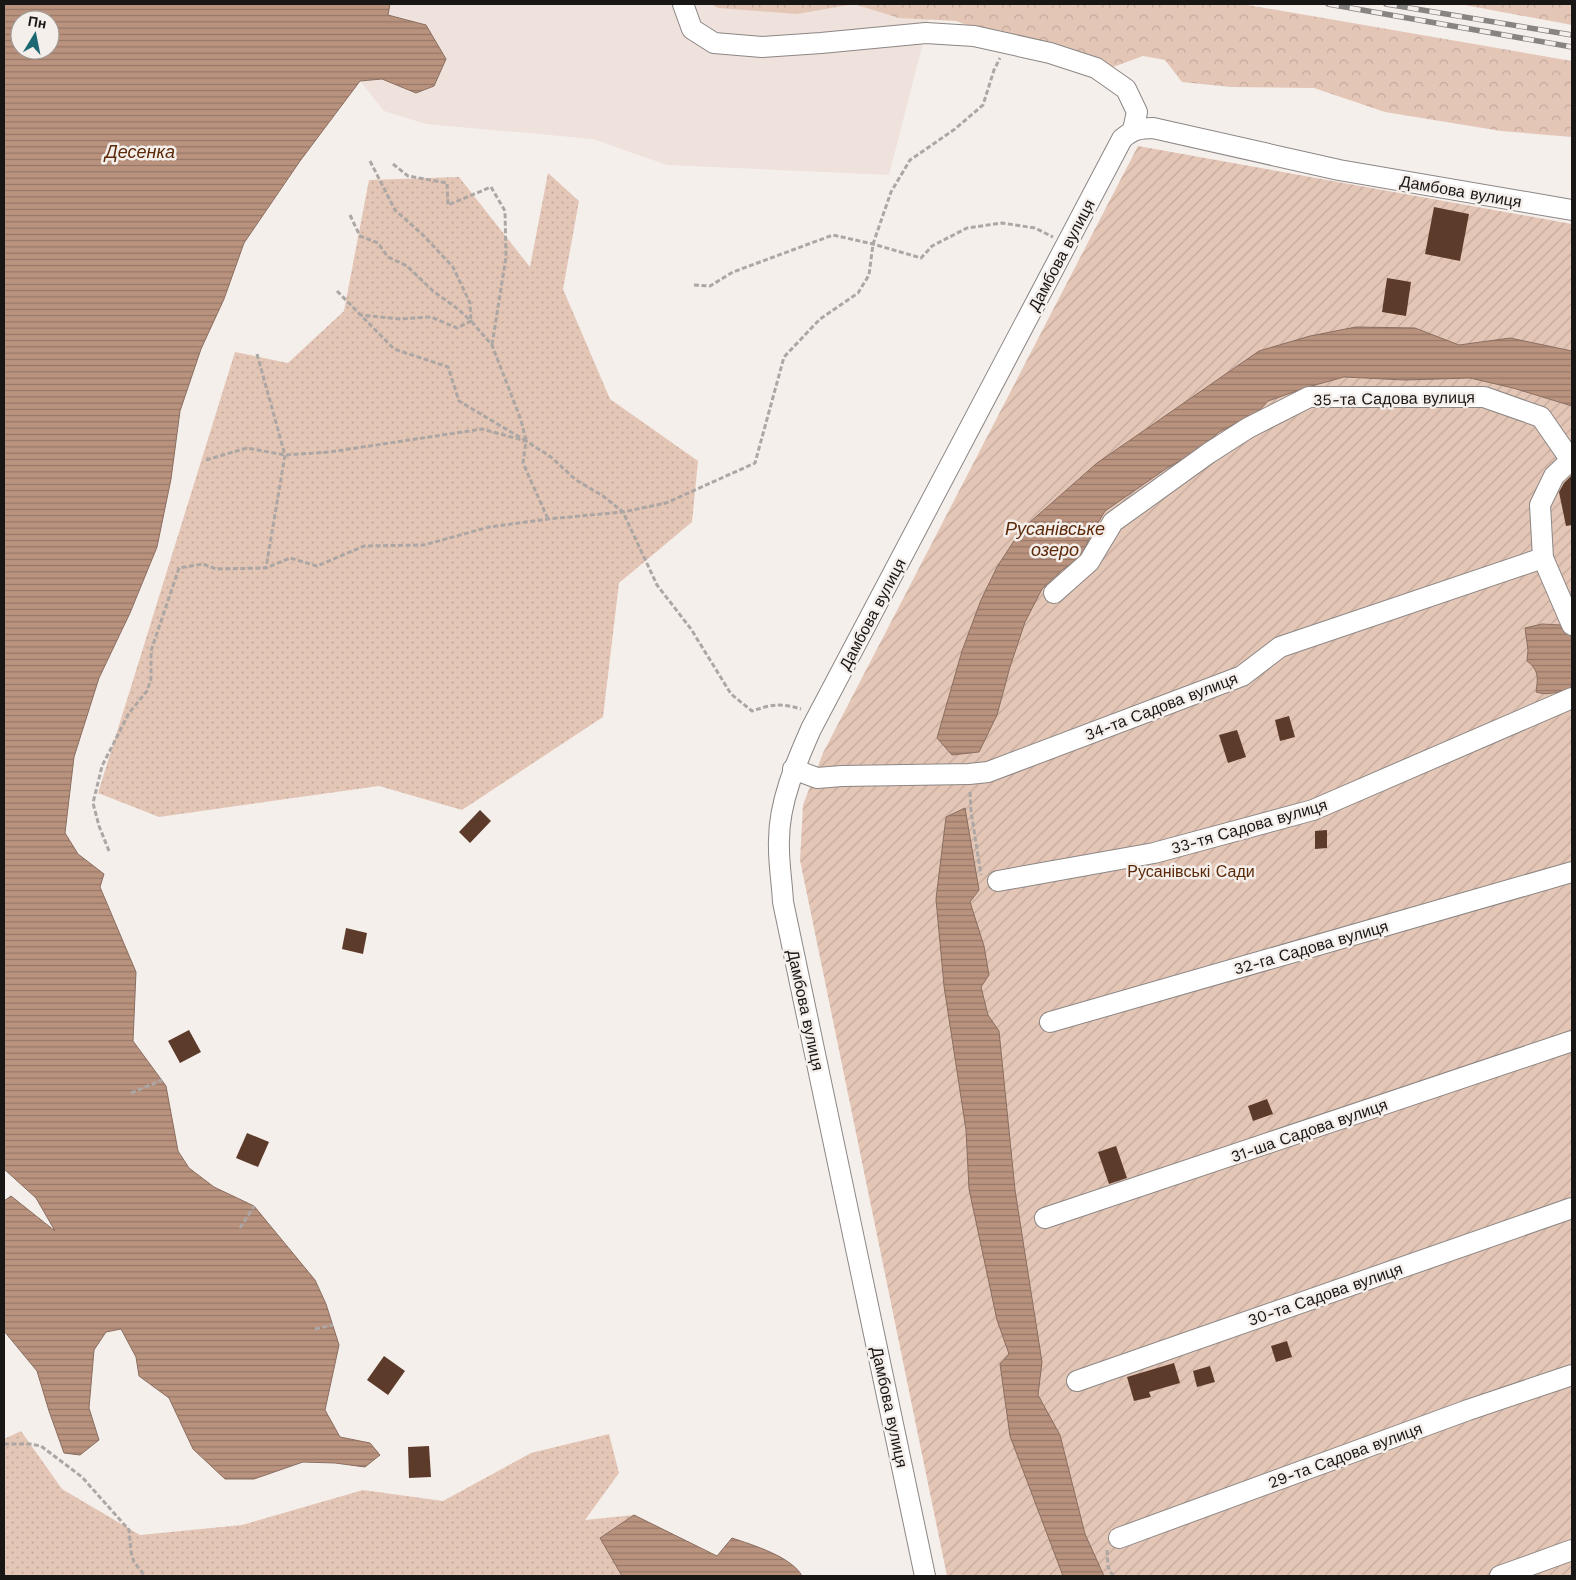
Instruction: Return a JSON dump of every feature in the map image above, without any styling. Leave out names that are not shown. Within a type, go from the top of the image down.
[{"type":"street","points":[[683,4],[692,29],[714,43],[762,47],[821,44],[926,32],[974,36],[1008,42],[1050,53],[1096,68],[1126,89],[1137,112],[1133,130]]},
{"type":"street","name":"Дамбова вулиця","points":[[926,1576],[783,902],[778,840],[793,769],[819,715],[1122,139],[1133,130],[1153,128],[1338,170],[1572,210]]},
{"type":"street","name":"35-та Садова вулиця","points":[[1054,593],[1089,562],[1113,522],[1209,453],[1248,428],[1308,397],[1484,397],[1541,417],[1571,459]]},
{"type":"street","points":[[1571,459],[1554,476],[1540,505],[1543,558],[1572,626]]},
{"type":"street","name":"34-та Садова вулиця","points":[[793,769],[817,778],[988,772],[1242,676],[1280,647],[1543,558]]},
{"type":"street","name":"33-тя Садова вулиця","points":[[998,881],[1154,853],[1313,810],[1572,698]]},
{"type":"street","name":"32-га Садова вулиця","points":[[1050,1022],[1572,872]]},
{"type":"street","name":"31-ша Садова вулиця","points":[[1045,1218],[1572,1041]]},
{"type":"street","name":"30-та Садова вулиця","points":[[1077,1381],[1572,1208]]},
{"type":"street","name":"29-та Садова вулиця","points":[[1119,1538],[1468,1410],[1572,1375]]},
{"type":"street","points":[[1500,1576],[1572,1550]]},
{"type":"path","points":[[109,850],[99,826],[94,803],[102,766],[129,713],[147,691],[151,680],[151,651],[179,568],[203,564],[216,569],[266,568],[290,558],[317,566],[364,546],[424,545],[489,527],[623,512],[666,502],[755,463],[784,357],[820,320],[858,293],[869,275],[873,244],[891,192],[910,160],[955,129],[983,105],[994,70],[1008,42]]},
{"type":"path","points":[[370,161],[395,210],[423,235],[453,268],[470,303],[471,321]]},
{"type":"path","points":[[393,164],[408,176],[447,183],[448,205],[491,187],[505,211],[506,257],[492,345]]},
{"type":"path","points":[[350,215],[360,236],[378,243],[388,256],[407,266],[471,321],[492,345],[521,420],[526,441],[523,463],[548,519]]},
{"type":"path","points":[[694,285],[710,286],[733,272],[833,236],[873,244],[921,258],[932,246],[968,228],[1002,223],[1035,228],[1067,244]]},
{"type":"path","points":[[337,291],[394,350],[448,367],[459,401],[551,457],[576,480],[603,496],[623,512],[657,585],[691,629],[731,694],[752,711],[773,704],[789,706],[819,715]]},
{"type":"path","points":[[361,315],[400,319],[431,317],[457,328],[471,321]]},
{"type":"path","points":[[256,354],[285,455],[266,568]]},
{"type":"path","points":[[206,460],[247,448],[285,455],[330,452],[482,429],[526,441]]},
{"type":"path","points":[[969,774],[971,811],[981,875],[998,881]]},
{"type":"path","points":[[131,1093],[162,1080]]},
{"type":"path","points":[[240,1228],[254,1206]]},
{"type":"path","points":[[315,1329],[333,1325]]},
{"type":"path","points":[[4,1444],[41,1446],[82,1477],[129,1530],[134,1562],[145,1576]]},
{"type":"path","points":[[1113,1576],[1108,1567],[1106,1545],[1119,1538]]},
{"type":"shaded area","points":[[390,4],[933,4],[889,175],[667,165],[593,139],[426,124],[384,111],[360,81],[382,79],[416,93],[409,19],[388,15]]},
{"type":"green space","points":[[711,4],[854,4],[797,14],[718,8]]},
{"type":"green space","points":[[854,4],[1242,4],[1572,61],[1572,137],[1501,131],[1385,112],[1314,88],[1231,87],[1182,82],[1165,60],[1143,56],[1113,67],[1090,66],[1024,46],[956,21],[899,18]]},
{"type":"green space","points":[[1459,4],[1572,4],[1572,25]]},
{"type":"green space","name":"Русанівські Сади","points":[[1138,146],[1572,224],[1572,1576],[947,1576],[800,860],[803,805],[823,753]]},
{"type":"green space","points":[[548,173],[579,201],[563,289],[610,399],[698,461],[692,522],[619,583],[603,717],[462,810],[379,786],[159,817],[98,793],[235,352],[288,363],[344,311],[369,180],[459,177],[530,267]]},
{"type":"green space","points":[[21,1431],[62,1489],[140,1535],[242,1525],[363,1490],[443,1501],[531,1453],[609,1434],[619,1473],[585,1520],[634,1515],[600,1538],[622,1576],[4,1576],[4,1439]]},
{"type":"water","name":"Десенка","points":[[4,4],[390,4],[388,15],[426,25],[446,59],[434,86],[416,93],[382,79],[360,81],[300,161],[244,243],[224,299],[201,349],[180,411],[171,479],[157,547],[130,613],[99,678],[74,757],[65,833],[78,854],[104,874],[100,887],[136,972],[133,1041],[166,1086],[178,1151],[189,1168],[214,1187],[254,1206],[315,1280],[326,1304],[339,1345],[325,1410],[340,1437],[370,1443],[380,1455],[365,1467],[335,1463],[303,1462],[254,1479],[225,1479],[193,1449],[169,1398],[139,1376],[136,1357],[121,1329],[106,1332],[94,1350],[89,1408],[99,1440],[80,1455],[64,1453],[37,1371],[4,1331],[4,1201],[11,1196],[55,1231],[36,1198],[4,1169]]},
{"type":"water","name":"Русанівське озеро","points":[[1356,327],[1415,328],[1459,345],[1510,338],[1572,351],[1572,406],[1513,388],[1470,378],[1405,380],[1344,377],[1268,401],[1258,412],[1219,432],[1197,451],[1167,468],[1105,511],[1080,558],[1062,570],[1042,589],[1025,622],[997,715],[979,752],[952,755],[937,738],[962,651],[981,600],[997,567],[1021,530],[1097,463],[1259,351],[1310,336]]},
{"type":"water","points":[[1542,624],[1561,625],[1571,633],[1571,693],[1546,694],[1536,692],[1537,675],[1534,668],[1527,661],[1528,650],[1525,628]]},
{"type":"water","points":[[965,808],[979,890],[970,902],[984,946],[989,975],[981,987],[988,1015],[999,1031],[1015,1190],[1042,1362],[1038,1395],[1060,1435],[1085,1534],[1104,1576],[1063,1576],[1010,1436],[1000,1364],[1009,1354],[997,1320],[969,1189],[966,1130],[944,986],[936,899],[946,817]]},
{"type":"water","points":[[634,1515],[717,1556],[732,1538],[750,1544],[781,1557],[797,1569],[802,1576],[622,1576],[600,1538]]},
{"type":"building","points":[[1434,207],[1469,214],[1460,261],[1425,254]]},
{"type":"building","points":[[1387,278],[1411,282],[1406,316],[1382,312]]},
{"type":"building","points":[[1572,475],[1572,525],[1566,526],[1559,492]]},
{"type":"building","points":[[1289,716],[1295,737],[1280,741],[1275,720]]},
{"type":"building","points":[[1237,730],[1246,757],[1228,763],[1219,735]]},
{"type":"building","points":[[480,810],[491,821],[470,843],[459,832]]},
{"type":"building","points":[[1327,830],[1327,848],[1315,849],[1315,831]]},
{"type":"building","points":[[346,928],[367,933],[363,954],[342,949]]},
{"type":"building","points":[[189,1030],[201,1052],[180,1063],[168,1041]]},
{"type":"building","points":[[1267,1099],[1273,1114],[1253,1121],[1248,1106]]},
{"type":"building","points":[[247,1133],[269,1142],[258,1167],[236,1158]]},
{"type":"building","points":[[1116,1146],[1127,1178],[1109,1184],[1098,1152]]},
{"type":"building","points":[[1287,1341],[1292,1357],[1276,1362],[1271,1346]]},
{"type":"building","points":[[384,1356],[405,1371],[388,1395],[367,1380]]},
{"type":"building","points":[[1174,1363],[1180,1383],[1149,1392],[1151,1397],[1134,1401],[1127,1377]]},
{"type":"building","points":[[1210,1366],[1215,1382],[1197,1387],[1193,1371]]},
{"type":"building","points":[[429,1446],[431,1477],[409,1478],[408,1447]]},
{"type":"railway","points":[[1328,4],[1572,47]]},
{"type":"railway","points":[[1386,4],[1572,35]]}]
